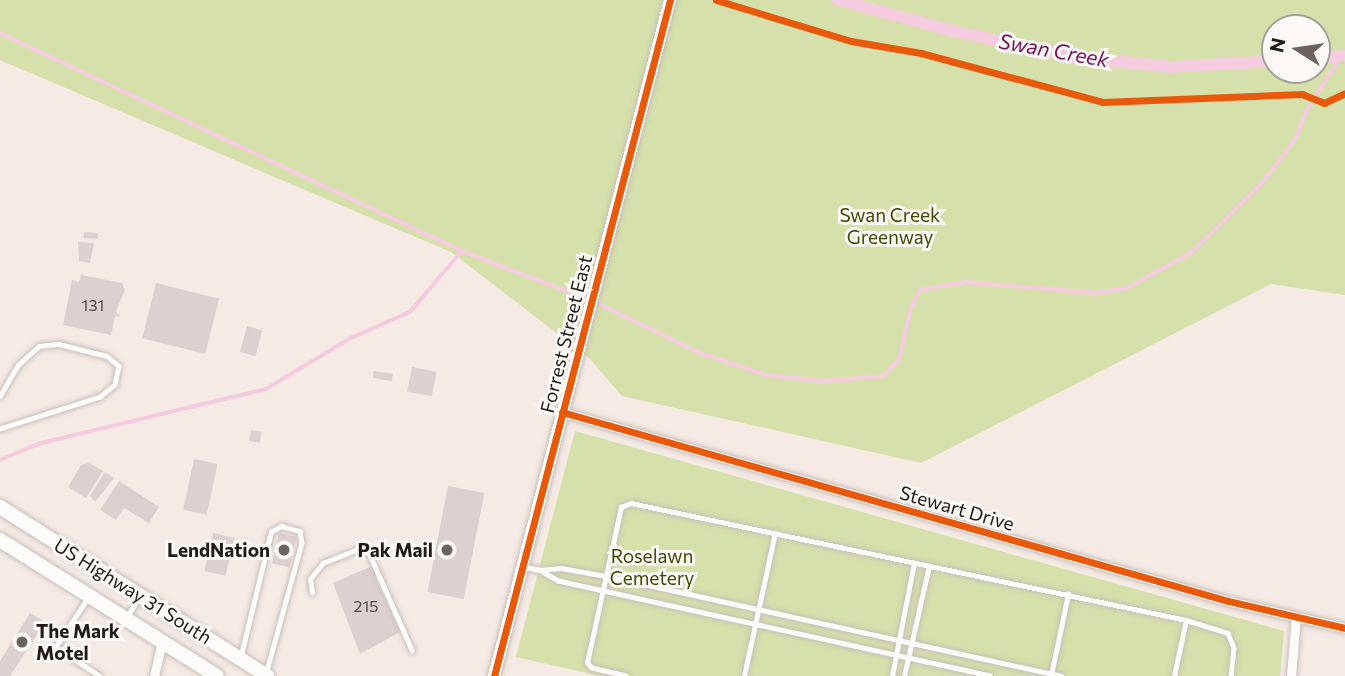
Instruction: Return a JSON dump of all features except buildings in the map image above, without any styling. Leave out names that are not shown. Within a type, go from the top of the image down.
[{"type":"main road","name":"US Highway 31 South","points":[[0,507],[266,676]]},
{"type":"main road","name":"US Highway 31 South","points":[[0,540],[217,676]]},
{"type":"street","name":"Forrest Street East","points":[[494,676],[670,0]]},
{"type":"street","name":"Stewart Drive","points":[[562,412],[1296,617],[1345,628]]},
{"type":"street","points":[[1291,676],[1296,617]]},
{"type":"street","points":[[155,676],[162,642]]},
{"type":"lane","points":[[0,396],[18,365],[39,346],[58,344],[95,353],[119,366],[115,385],[100,397],[0,429]]},
{"type":"lane","points":[[626,676],[592,668],[587,663],[621,507],[631,503],[1186,620],[1228,633],[1234,648],[1231,676]]},
{"type":"lane","points":[[240,659],[271,532],[281,526],[300,531],[302,543],[266,676]]},
{"type":"lane","points":[[744,676],[775,533]]},
{"type":"lane","points":[[312,593],[310,579],[323,563],[366,546],[412,650]]},
{"type":"lane","points":[[892,676],[914,563]]},
{"type":"lane","points":[[522,566],[539,570],[558,581],[990,676]]},
{"type":"lane","points":[[904,676],[929,566]]},
{"type":"lane","points":[[539,570],[561,568],[607,576],[1061,676]]},
{"type":"lane","points":[[1051,675],[1068,594]]},
{"type":"lane","points":[[126,619],[139,596]]},
{"type":"lane","points":[[90,597],[56,647],[100,676]]},
{"type":"lane","points":[[1174,676],[1186,620]]},
{"type":"green space","name":"Swan Creek Greenway","points":[[0,0],[1345,0],[1345,295],[1271,284],[921,463],[622,396],[589,358],[451,252],[0,60]]},
{"type":"green space","name":"Roselawn Cemetery","points":[[575,431],[1284,631],[1280,676],[600,676],[516,657]]},
{"type":"waterway","name":"Swan Creek","points":[[838,0],[953,31],[1073,57],[1171,67],[1261,62]]},
{"type":"waterway","points":[[0,33],[462,251],[588,299]]},
{"type":"waterway","name":"Swan Creek","points":[[1331,57],[1345,56]]},
{"type":"waterway","points":[[595,302],[700,353],[766,375],[822,381],[884,376],[899,360],[911,308],[920,290],[966,282],[1096,293],[1127,288],[1191,253],[1263,182],[1295,140],[1308,108],[1341,57]]},
{"type":"waterway","points":[[0,460],[41,443],[266,389],[353,337],[410,312],[462,251]]},
{"type":"cycle path","points":[[494,676],[670,0]]},
{"type":"cycle path","points":[[716,0],[851,41],[921,53],[1103,102],[1302,94],[1324,103],[1345,93]]},
{"type":"cycle path","points":[[562,412],[1228,601],[1345,628]]},
{"type":"place","name":"LendNation","points":[[284,550]]},
{"type":"place","name":"Pak Mail","points":[[447,550]]},
{"type":"place","name":"The Mark Motel","points":[[22,642]]}]
